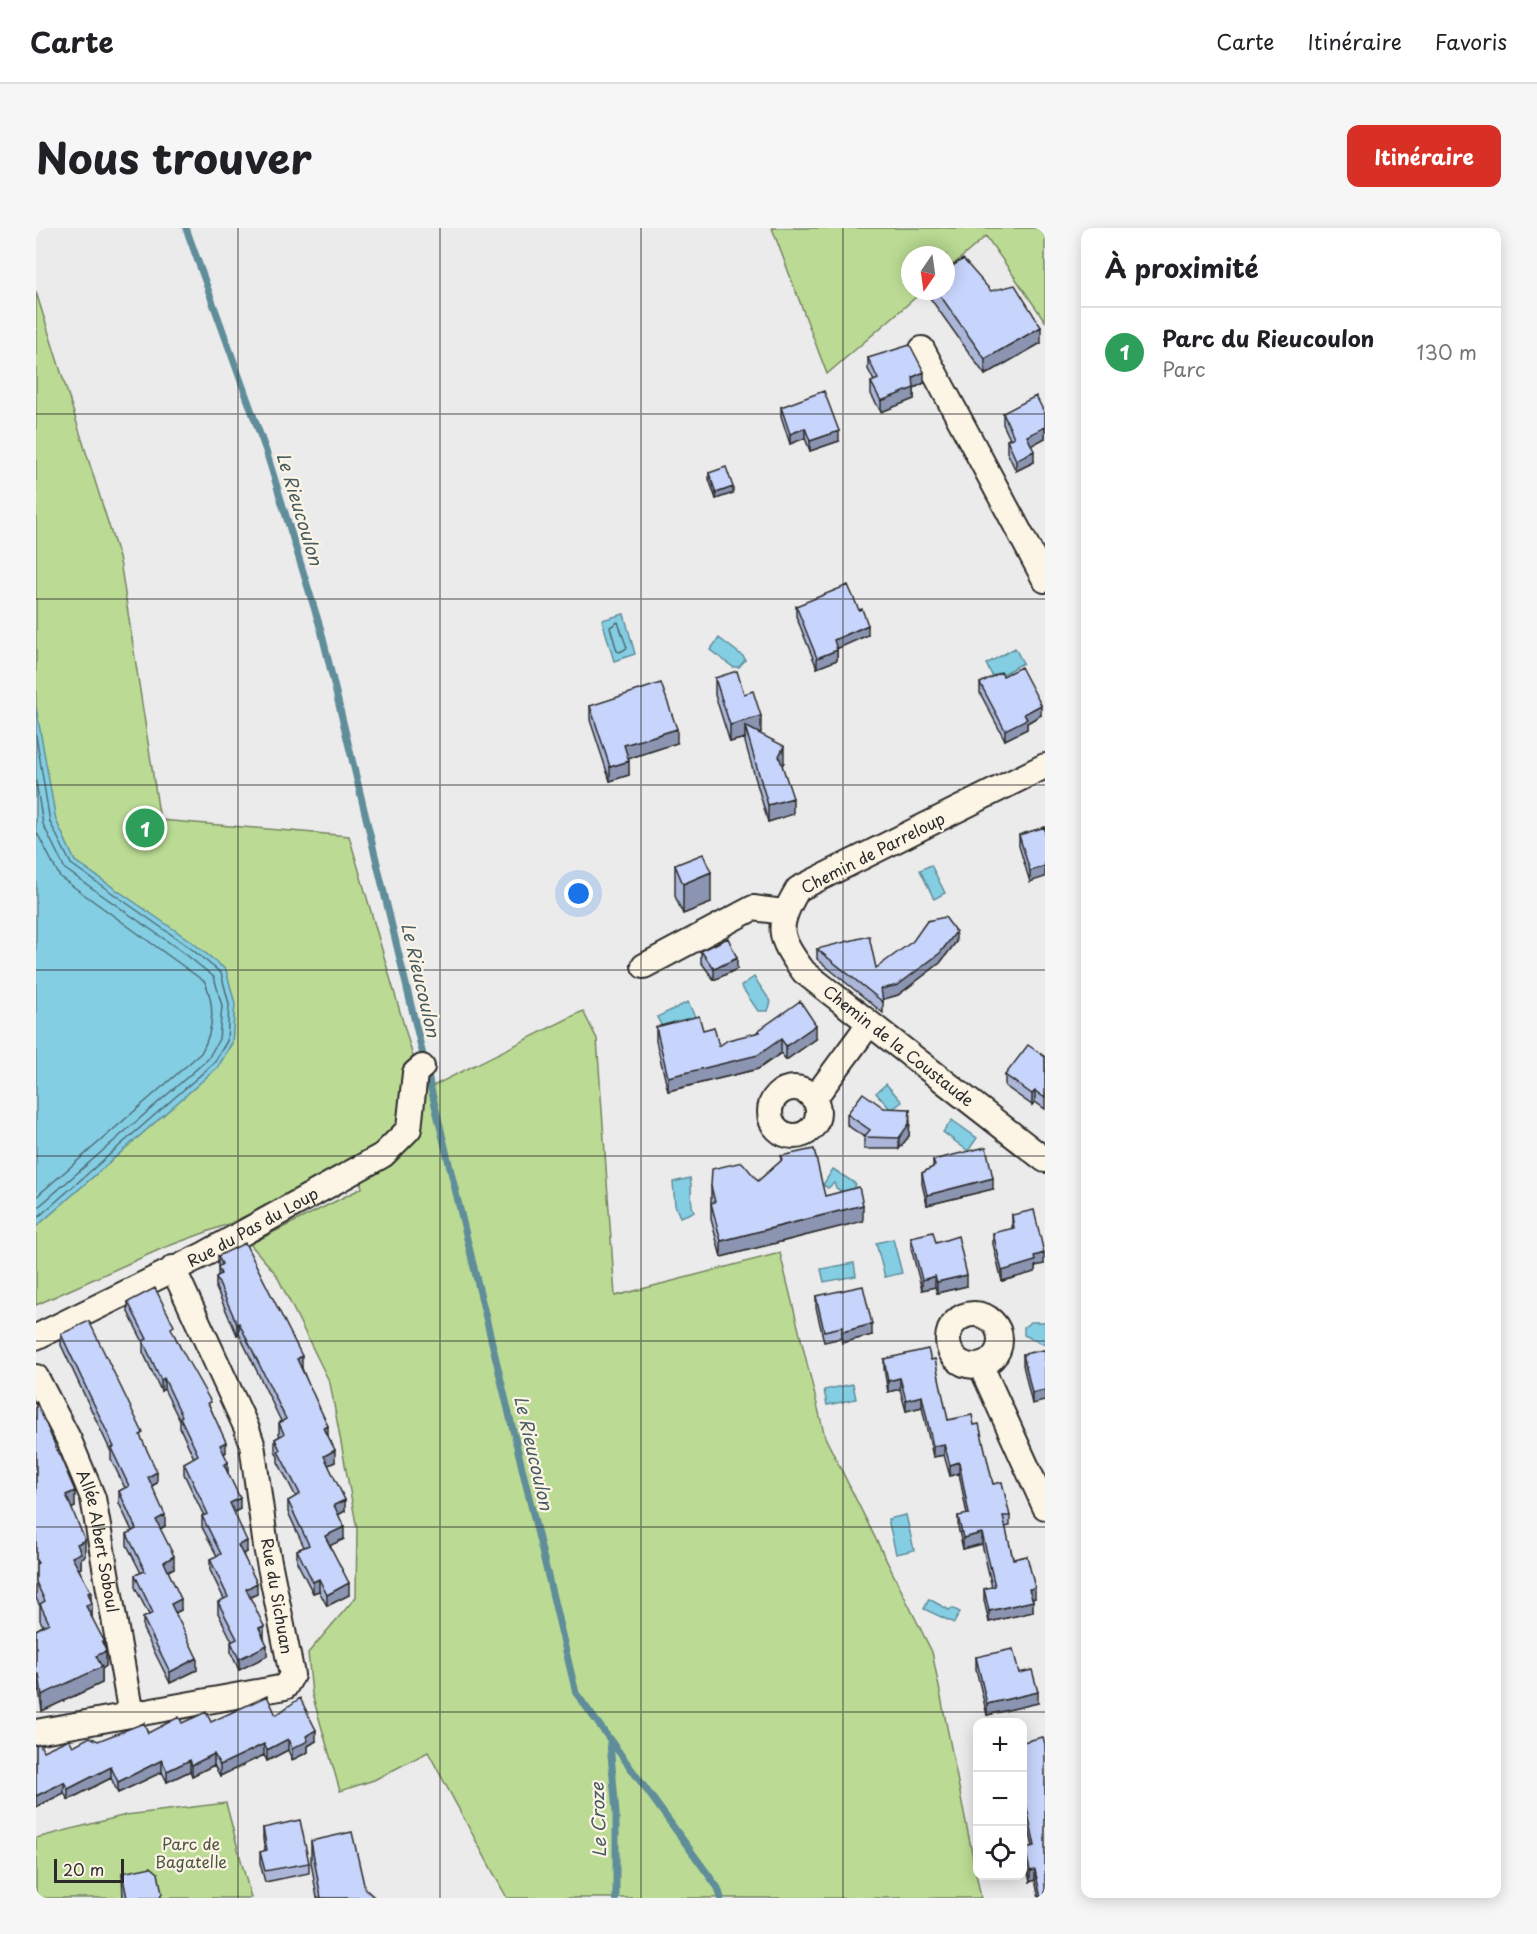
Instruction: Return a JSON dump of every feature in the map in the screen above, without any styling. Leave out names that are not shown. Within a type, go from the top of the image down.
[{"type":"street","points":[[922,349],[1045,580]]},
{"type":"street","name":"Chemin de Parreloup","points":[[784,912],[798,889],[1045,766]]},
{"type":"street","points":[[644,966],[753,908],[784,912]]},
{"type":"street","name":"Chemin de la Coustaude","points":[[784,912],[782,931],[784,946],[804,972],[1045,1160]]},
{"type":"street","points":[[811,1096],[819,1092],[869,1024]]},
{"type":"street","name":"Rue du Pas du Loup","points":[[36,1337],[173,1268],[206,1254],[383,1155],[409,1129],[419,1070]]},
{"type":"street","name":"Rue du Sichuan","points":[[36,1732],[285,1687],[292,1675],[266,1547],[247,1429],[173,1268]]},
{"type":"street","points":[[981,1366],[1045,1507]]},
{"type":"street","name":"Allée Albert Soboul","points":[[36,1377],[69,1440],[93,1498],[131,1715]]},
{"type":"green space","points":[[772,228],[1045,228],[1045,321],[986,236],[955,263],[955,246],[901,246],[901,300],[913,300],[827,374]]},
{"type":"green space","points":[[36,292],[120,561],[160,820],[349,836],[423,1091],[583,1011],[597,1039],[615,1296],[780,1253],[825,1437],[932,1652],[973,1858],[973,1880],[977,1880],[981,1898],[507,1898],[428,1752],[374,1780],[340,1791],[312,1694],[308,1653],[356,1597],[357,1529],[330,1383],[276,1274],[250,1244],[362,1188],[360,1179],[395,1141],[231,1223],[163,1248],[36,1305]]},
{"type":"green space","name":"Parc de Bagatelle","points":[[226,1803],[251,1898],[36,1898],[36,1838],[126,1815]]},
{"type":"water","points":[[624,614],[635,654],[614,661],[602,620]]},
{"type":"water","points":[[719,638],[744,657],[745,660],[739,667],[733,667],[710,650]]},
{"type":"water","points":[[1015,648],[1023,663],[994,679],[986,664]]},
{"type":"water","points":[[36,707],[56,820],[75,861],[192,942],[226,970],[235,1004],[232,1043],[218,1067],[36,1227]]},
{"type":"water","points":[[931,865],[945,893],[934,899],[920,870]]},
{"type":"water","points":[[754,977],[771,1002],[768,1011],[758,1011],[741,986]]},
{"type":"water","points":[[688,1002],[695,1017],[664,1031],[657,1017]]},
{"type":"water","points":[[886,1084],[902,1102],[891,1110],[876,1093]]},
{"type":"water","points":[[952,1120],[977,1138],[968,1151],[943,1132]]},
{"type":"water","points":[[833,1169],[856,1184],[849,1196],[836,1188],[834,1183],[828,1188],[823,1185]]},
{"type":"water","points":[[690,1178],[694,1212],[680,1217],[675,1205],[673,1182]]},
{"type":"water","points":[[893,1239],[902,1273],[885,1277],[876,1243]]},
{"type":"water","points":[[854,1263],[856,1276],[824,1282],[821,1269]]},
{"type":"water","points":[[1031,1322],[1045,1322],[1045,1345],[1024,1335],[1024,1327]]},
{"type":"water","points":[[853,1384],[856,1399],[827,1405],[824,1390]]},
{"type":"water","points":[[906,1515],[914,1550],[896,1554],[888,1519]]},
{"type":"water","points":[[929,1599],[949,1610],[952,1608],[960,1612],[954,1623],[924,1609]]},
{"type":"building","points":[[963,259],[991,291],[1015,285],[1041,327],[985,359],[943,300],[955,300],[955,264]]},
{"type":"building","points":[[910,345],[924,372],[913,377],[914,388],[881,401],[871,382],[878,379],[868,358]]},
{"type":"building","points":[[824,391],[839,431],[810,441],[805,428],[790,434],[781,407]]},
{"type":"building","points":[[1036,396],[1045,414],[1045,427],[1027,436],[1034,451],[1016,460],[1007,440],[1014,437],[1003,413]]},
{"type":"building","points":[[726,467],[733,487],[716,493],[709,473]]},
{"type":"building","points":[[848,585],[868,625],[834,640],[837,650],[817,658],[796,606]]},
{"type":"building","points":[[1021,667],[1041,705],[1024,714],[1027,719],[1005,730],[980,683],[1001,672],[1003,676]]},
{"type":"building","points":[[737,671],[744,694],[753,691],[761,716],[730,725],[715,678]]},
{"type":"building","points":[[661,683],[677,729],[624,745],[629,761],[610,767],[590,706]]},
{"type":"building","points":[[745,726],[784,746],[779,756],[793,798],[768,805]]},
{"type":"building","points":[[1045,827],[1045,866],[1030,871],[1019,835]]},
{"type":"building","points":[[703,854],[711,872],[683,884],[675,865]]},
{"type":"building","points":[[945,917],[956,932],[940,953],[898,985],[881,989],[883,1002],[817,949],[869,936],[876,968],[913,941],[927,921]]},
{"type":"building","points":[[728,938],[737,958],[714,969],[701,951]]},
{"type":"building","points":[[800,1001],[816,1025],[786,1046],[781,1039],[758,1055],[668,1077],[656,1027],[699,1016],[703,1030],[714,1027],[719,1046],[728,1040],[760,1032],[759,1030]]},
{"type":"building","points":[[1028,1045],[1045,1057],[1045,1098],[1035,1091],[1032,1094],[1005,1075]]},
{"type":"building","points":[[863,1093],[884,1108],[910,1109],[909,1124],[899,1138],[864,1137],[870,1130],[847,1114]]},
{"type":"building","points":[[986,1147],[993,1178],[927,1195],[922,1173],[935,1166],[933,1160]]},
{"type":"building","points":[[814,1149],[825,1196],[859,1187],[863,1205],[721,1241],[711,1203],[715,1202],[711,1186],[712,1169],[742,1162],[758,1181],[782,1160],[781,1156]]},
{"type":"building","points":[[1034,1210],[1044,1253],[1034,1256],[1035,1261],[1002,1271],[993,1233],[1014,1228],[1012,1215]]},
{"type":"building","points":[[933,1232],[936,1243],[958,1236],[967,1275],[937,1282],[935,1276],[922,1280],[911,1237]]},
{"type":"building","points":[[245,1243],[302,1356],[297,1359],[328,1426],[324,1428],[335,1450],[324,1456],[345,1500],[334,1505],[344,1527],[325,1536],[349,1583],[327,1595],[319,1579],[313,1582],[297,1550],[309,1545],[288,1501],[300,1494],[278,1451],[280,1450],[275,1439],[284,1434],[279,1423],[286,1419],[239,1323],[237,1324],[216,1277],[221,1274],[218,1267],[222,1264],[218,1256]]},
{"type":"building","points":[[863,1286],[872,1324],[842,1332],[842,1327],[824,1331],[816,1296]]},
{"type":"building","points":[[155,1288],[174,1326],[171,1328],[180,1347],[211,1402],[208,1403],[226,1442],[220,1445],[228,1462],[224,1465],[240,1498],[230,1503],[247,1541],[238,1545],[257,1583],[246,1589],[264,1626],[259,1628],[267,1645],[239,1659],[231,1642],[237,1639],[218,1602],[228,1597],[210,1559],[221,1554],[202,1516],[208,1514],[184,1463],[198,1455],[164,1378],[161,1380],[143,1341],[147,1339],[128,1302]]},
{"type":"building","points":[[89,1321],[143,1433],[140,1435],[157,1472],[148,1477],[165,1515],[156,1520],[174,1556],[164,1562],[181,1599],[171,1604],[197,1658],[170,1672],[143,1618],[153,1613],[135,1575],[145,1571],[127,1534],[136,1529],[119,1491],[129,1486],[111,1448],[114,1447],[61,1334]]},
{"type":"building","points":[[928,1349],[931,1360],[935,1359],[948,1420],[972,1415],[974,1425],[979,1424],[993,1484],[1002,1482],[1010,1516],[1003,1516],[1013,1559],[1027,1556],[1035,1588],[1029,1589],[1033,1601],[989,1611],[984,1589],[995,1586],[982,1533],[963,1538],[958,1516],[969,1514],[959,1462],[950,1465],[944,1444],[933,1446],[922,1396],[906,1400],[900,1378],[888,1381],[884,1359]]},
{"type":"building","points":[[1045,1350],[1045,1390],[1032,1393],[1023,1354]]},
{"type":"building","points":[[36,1401],[75,1491],[66,1495],[85,1540],[77,1544],[81,1553],[72,1557],[91,1592],[88,1593],[92,1603],[86,1606],[104,1641],[102,1642],[106,1651],[96,1656],[102,1667],[42,1695],[39,1674],[36,1676],[36,1630],[49,1623],[40,1604],[45,1601],[36,1582],[36,1564],[38,1563],[36,1560]]},
{"type":"building","points":[[1013,1649],[1019,1673],[1032,1670],[1038,1692],[987,1704],[976,1657]]},
{"type":"building","points":[[267,1696],[276,1715],[300,1698],[316,1730],[306,1736],[308,1741],[292,1749],[288,1739],[267,1750],[264,1744],[220,1765],[214,1754],[192,1765],[190,1760],[167,1771],[162,1760],[118,1782],[111,1767],[68,1789],[64,1782],[36,1796],[36,1745],[40,1744],[43,1751],[69,1739],[73,1746],[90,1737],[98,1741],[144,1723],[148,1733],[179,1717],[182,1723],[206,1712],[211,1722]]},
{"type":"building","points":[[1043,1737],[1045,1744],[1045,1898],[1041,1898],[1035,1870],[1030,1871],[1027,1857],[1027,1848],[1035,1846],[1027,1809],[1027,1741]]},
{"type":"building","points":[[300,1820],[309,1863],[265,1871],[260,1852],[267,1850],[263,1828]]},
{"type":"building","points":[[352,1832],[365,1889],[375,1898],[321,1898],[311,1841]]},
{"type":"building","points":[[151,1867],[158,1873],[162,1893],[160,1898],[127,1898],[122,1873]]},
{"type":"waterway","name":"Le Rieucoulon","points":[[186,228],[266,451],[321,630],[576,1693],[718,1888],[721,1898]]},
{"type":"waterway","name":"Le Croze","points":[[610,1743],[616,1813],[616,1898]]},
{"type":"place","name":"Parc du Rieucoulon","points":[[145,828]]}]
